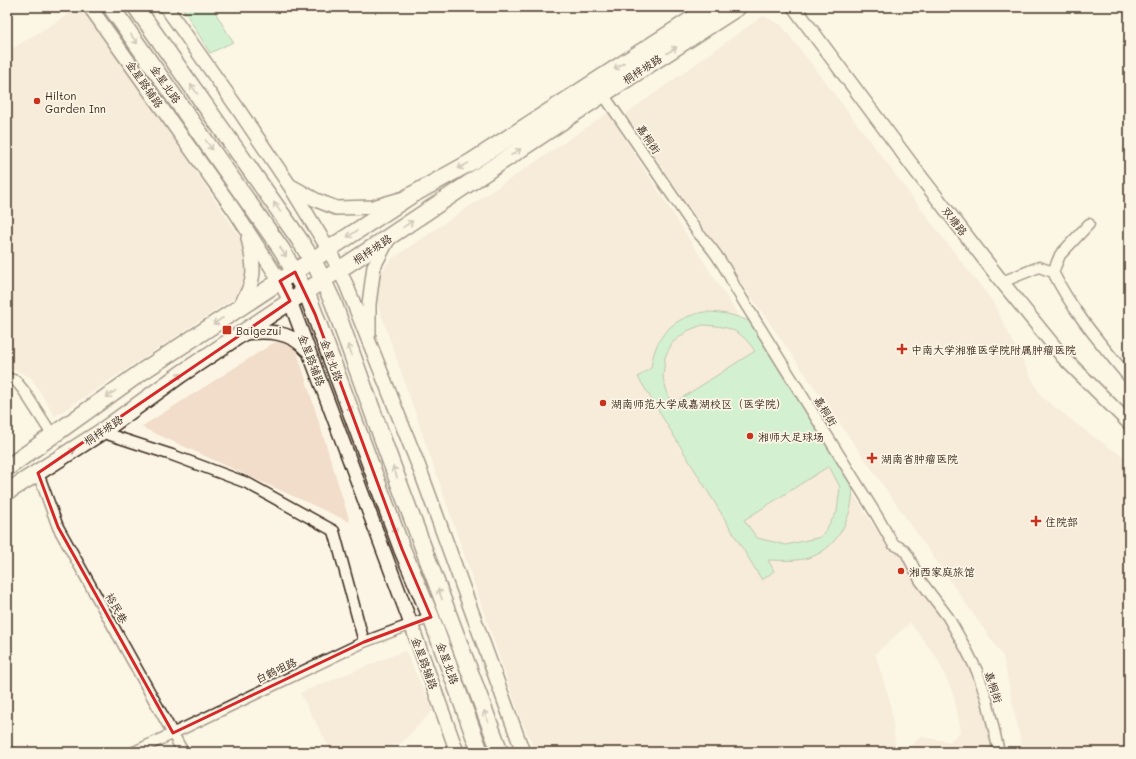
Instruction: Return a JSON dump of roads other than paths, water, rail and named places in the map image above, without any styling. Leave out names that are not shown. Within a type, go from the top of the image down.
[{"type":"main road","name":"金星北路","points":[[112,7],[282,250],[305,292],[315,314],[402,549],[431,617],[480,752]]},
{"type":"main road","name":"金星北路","points":[[136,7],[266,190],[313,260],[323,280],[333,302],[388,454],[500,752]]},
{"type":"main road","name":"桐梓坡路","points":[[7,468],[143,371],[238,308],[410,196],[471,162],[711,7]]},
{"type":"main road","name":"桐梓坡路","points":[[7,492],[101,432],[181,374],[290,301],[389,237],[603,94],[738,7]]},
{"type":"street","name":"金星路辅路","points":[[90,7],[247,230],[280,281],[290,301],[411,624],[457,752]]},
{"type":"street","points":[[166,7],[290,186],[339,270],[419,468],[523,752]]},
{"type":"street","name":"双塘路","points":[[794,7],[917,172],[1002,282],[1063,357],[1129,423]]},
{"type":"street","name":"嘉桐街","points":[[603,94],[698,232],[710,244],[730,275],[736,289],[893,544],[903,549],[907,554],[920,580],[953,625],[977,670],[987,700],[1000,752]]},
{"type":"street","points":[[290,186],[316,200],[336,208],[372,207],[410,196]]},
{"type":"street","points":[[1053,272],[1060,255],[1089,224]]},
{"type":"street","points":[[238,308],[246,297],[253,280],[253,259],[247,230]]},
{"type":"street","points":[[369,342],[369,304],[374,266],[389,237]]},
{"type":"street","points":[[1002,282],[1039,267],[1053,272],[1066,295],[1101,345],[1129,378]]},
{"type":"street","points":[[243,333],[268,331],[288,336],[300,342],[310,353]]},
{"type":"street","points":[[7,378],[16,381],[24,391],[53,436]]},
{"type":"street","points":[[101,432],[172,455],[247,483],[334,531],[364,642]]},
{"type":"street","name":"裕民巷","points":[[38,473],[58,526],[183,752]]},
{"type":"street","name":"白鹤咀路","points":[[134,752],[364,642],[431,617]]},
{"type":"place","name":"Hilton Garden Inn","points":[[37,101]]},
{"type":"place","name":"Baigezui","points":[[227,330]]},
{"type":"place","name":"中南大学湘雅医学院附属肿瘤医院","points":[[902,349]]},
{"type":"place","name":"湖南师范大学咸嘉湖校区（医学院）","points":[[603,403]]},
{"type":"place","name":"湘师大足球场","points":[[750,436]]},
{"type":"place","name":"湖南省肿瘤医院","points":[[872,458]]},
{"type":"place","name":"住院部","points":[[1036,521]]},
{"type":"place","name":"湘西家庭旅馆","points":[[901,571]]}]
